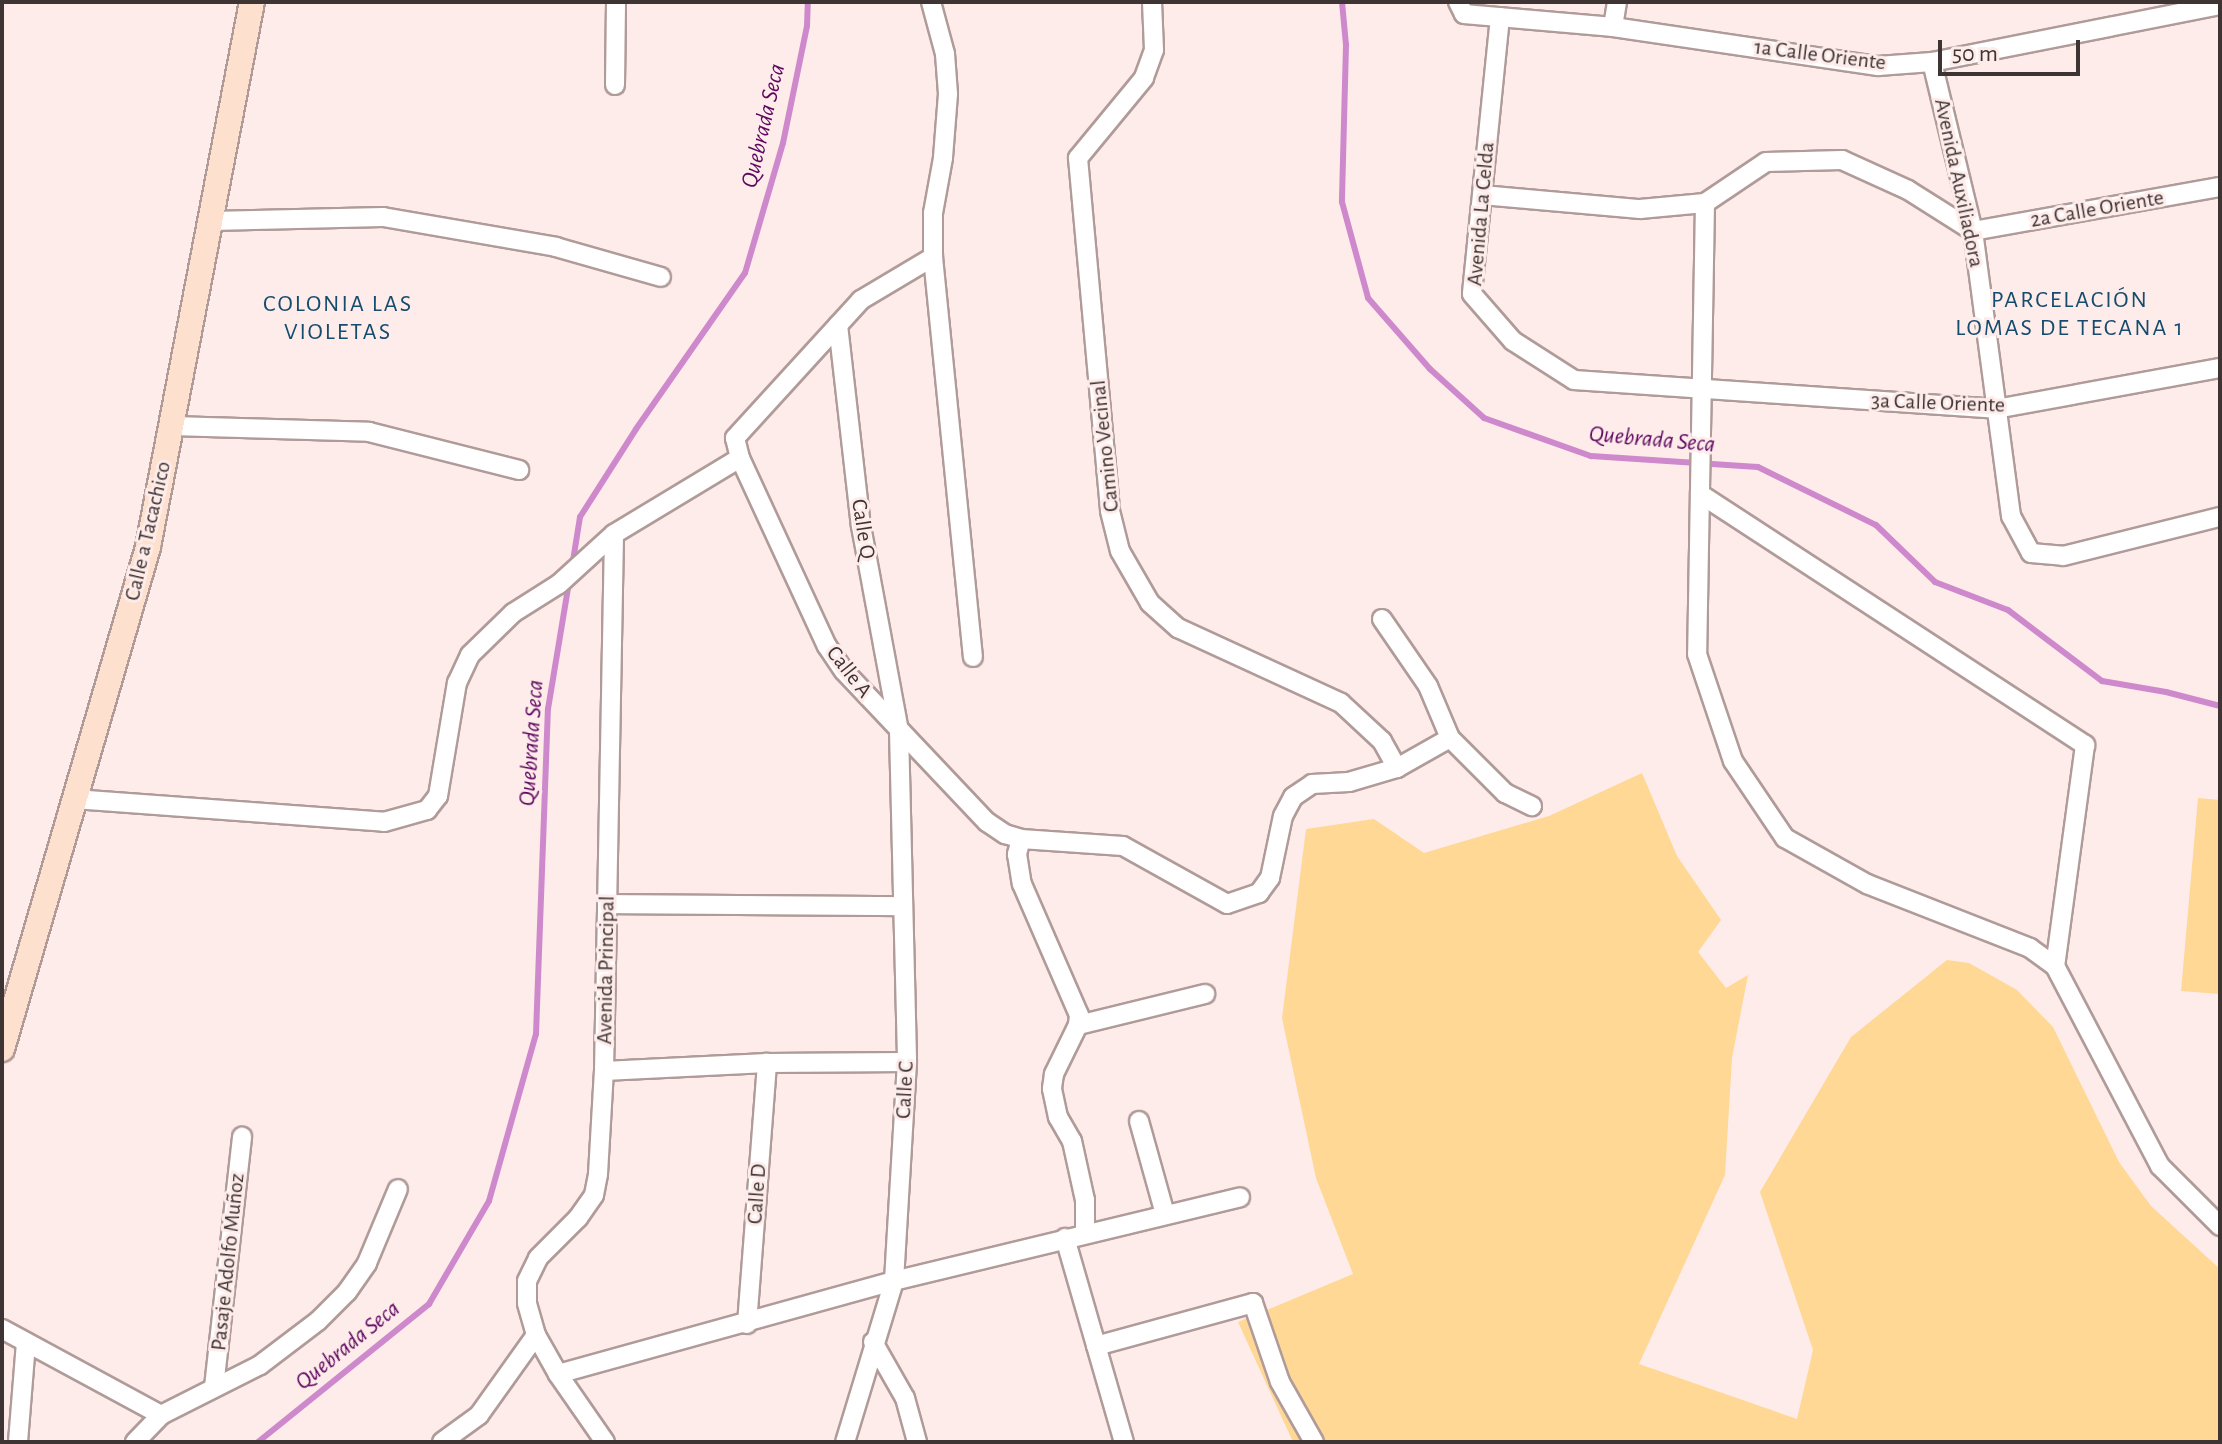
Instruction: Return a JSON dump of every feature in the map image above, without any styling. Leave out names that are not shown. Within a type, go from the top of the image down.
[{"type":"main road","name":"Calle a Tacachico","points":[[2,1049],[148,547],[252,2]]},
{"type":"street","points":[[615,85],[616,2]]},
{"type":"street","points":[[931,2],[945,54],[948,94],[943,158],[933,213],[933,257],[973,657]]},
{"type":"street","name":"Camino Vecinal","points":[[1152,2],[1154,50],[1144,78],[1078,158],[1110,511],[1120,551],[1150,603],[1178,628],[1341,703],[1382,741],[1397,768]]},
{"type":"street","points":[[1613,27],[1617,2]]},
{"type":"street","name":"1a Calle Oriente","points":[[1461,8],[1500,17],[1613,27],[1878,66],[1932,62],[2220,5]]},
{"type":"street","name":"Avenida La Celda","points":[[1500,17],[1472,294],[1513,341],[1574,380],[1702,391]]},
{"type":"street","name":"Avenida Auxiliadora","points":[[1932,62],[1973,231],[2011,516],[2031,553],[2063,556],[2220,517]]},
{"type":"street","points":[[1482,195],[1640,209],[1705,203],[1766,162],[1842,160],[1908,190],[1973,231]]},
{"type":"street","name":"2a Calle Oriente","points":[[1973,231],[2220,187]]},
{"type":"street","points":[[1705,203],[1697,654],[1733,761],[1785,838],[1867,884],[2030,948],[2055,966],[2160,1166],[2220,1226]]},
{"type":"street","points":[[211,221],[383,217],[556,247],[661,277]]},
{"type":"street","points":[[74,799],[384,822],[427,810],[438,796],[457,683],[470,655],[513,613],[559,584],[614,534],[740,458],[735,438],[741,427],[861,300],[933,257]]},
{"type":"street","name":"Calle Q","points":[[838,325],[861,526],[899,731]]},
{"type":"street","name":"3a Calle Oriente","points":[[1702,391],[1996,409],[2220,368]]},
{"type":"street","points":[[172,426],[369,432],[519,470]]},
{"type":"street","name":"Calle A","points":[[740,458],[827,646],[844,671],[987,822],[1021,839]]},
{"type":"street","points":[[1700,494],[2085,745],[2055,966]]},
{"type":"street","name":"Avenida Principal","points":[[605,1442],[558,1374],[536,1335],[527,1303],[527,1281],[538,1258],[578,1218],[594,1195],[604,1071],[614,534]]},
{"type":"street","points":[[1382,619],[1428,686],[1450,738],[1505,793],[1532,806]]},
{"type":"street","name":"Calle C","points":[[845,1442],[894,1281],[907,1062],[899,731]]},
{"type":"street","points":[[1085,1233],[1085,1200],[1072,1141],[1058,1117],[1052,1089],[1054,1074],[1078,1025],[1074,998],[1022,884],[1017,862],[1021,839],[1123,846],[1213,900],[1227,904],[1243,901],[1259,893],[1270,878],[1283,816],[1293,797],[1312,784],[1349,782],[1397,768],[1450,738]]},
{"type":"street","points":[[607,904],[903,906]]},
{"type":"street","points":[[1078,1025],[1205,994]]},
{"type":"street","points":[[604,1071],[767,1063],[907,1062]]},
{"type":"street","name":"Calle D","points":[[747,1324],[767,1063]]},
{"type":"street","points":[[1139,1121],[1165,1214]]},
{"type":"street","name":"Pasaje Adolfo Muñoz","points":[[214,1387],[242,1137]]},
{"type":"street","points":[[135,1442],[161,1415],[282,1350],[347,1292],[367,1263],[398,1189]]},
{"type":"street","points":[[558,1374],[894,1281],[1240,1197]]},
{"type":"street","points":[[1065,1238],[1124,1442]]},
{"type":"street","points":[[1096,1346],[1253,1303],[1280,1382],[1314,1442]]},
{"type":"street","points":[[2,1329],[161,1415]]},
{"type":"street","points":[[442,1442],[479,1415],[536,1335]]},
{"type":"street","points":[[18,1442],[26,1342]]},
{"type":"street","points":[[873,1342],[905,1398],[917,1442]]},
{"type":"shaded area","points":[[1642,773],[1677,856],[1721,920],[1698,952],[1726,988],[1748,975],[1732,1058],[1725,1175],[1639,1364],[1797,1419],[1813,1350],[1760,1192],[1851,1037],[1947,960],[1969,963],[2017,990],[2053,1027],[2119,1162],[2151,1206],[2220,1269],[2220,1442],[1293,1442],[1238,1322],[1353,1274],[1316,1178],[1282,1018],[1306,829],[1374,819],[1424,853],[1549,816]]},
{"type":"shaded area","points":[[2198,798],[2220,800],[2220,994],[2181,991]]},
{"type":"waterway","name":"Quebrada Seca","points":[[572,567],[580,517],[636,429],[745,273],[783,143],[807,26],[808,2]]},
{"type":"waterway","name":"Quebrada Seca","points":[[1342,2],[1346,45],[1342,202],[1368,298],[1430,369],[1484,418],[1591,456],[1758,467],[1876,525],[1935,582],[2008,610],[2102,681],[2166,692],[2220,706]]},
{"type":"waterway","name":"Quebrada Seca","points":[[258,1442],[429,1304],[489,1201],[536,1034],[548,709],[569,582]]},
{"type":"district","name":"PARCELACIÓN LOMAS DE TECANA 1","points":[[2070,315]]},
{"type":"district","name":"COLONIA LAS VIOLETAS","points":[[338,319]]}]
